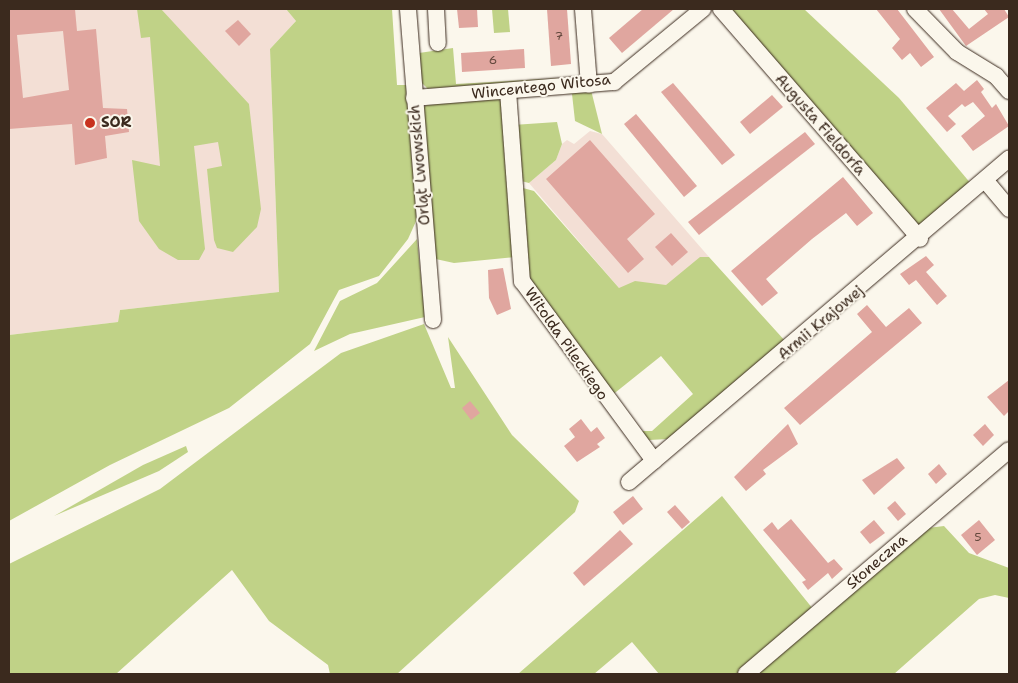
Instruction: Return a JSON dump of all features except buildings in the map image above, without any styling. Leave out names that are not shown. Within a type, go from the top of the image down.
[{"type":"street","name":"Orląt Lwowskich","points":[[408,9],[433,320]]},
{"type":"street","points":[[436,9],[438,43]]},
{"type":"street","points":[[583,9],[589,85]]},
{"type":"street","name":"Wincentego Witosa","points":[[414,98],[614,82],[704,9]]},
{"type":"street","name":"Augusta Fieldorfa","points":[[721,9],[920,239]]},
{"type":"street","points":[[915,9],[970,60],[996,76],[1009,91]]},
{"type":"street","name":"Witolda Pileckiego","points":[[508,91],[522,281],[553,330],[654,461]]},
{"type":"street","name":"Armii Krajowej","points":[[629,482],[920,239],[1009,158]]},
{"type":"street","points":[[985,180],[1009,209]]},
{"type":"street","name":"Słoneczna","points":[[746,674],[1009,450]]},
{"type":"shaded area","points":[[9,9],[286,9],[296,21],[270,49],[279,292],[120,310],[118,322],[9,335]]},
{"type":"shaded area","points":[[590,131],[602,134],[709,257],[643,316],[529,183],[556,160],[562,144],[567,140],[574,144]]},
{"type":"green space","points":[[137,9],[161,9],[249,104],[261,209],[257,227],[233,252],[217,248],[214,240],[207,169],[222,166],[218,142],[194,146],[205,249],[199,260],[178,260],[159,249],[139,221],[132,160],[160,166],[150,37],[141,38]]},
{"type":"green space","points":[[286,9],[392,9],[397,85],[406,85],[417,219],[408,239],[379,276],[339,290],[310,344],[229,408],[110,465],[9,521],[9,335],[118,322],[120,310],[279,292],[270,49],[296,21]]},
{"type":"green space","points":[[492,9],[508,9],[510,32],[494,33]]},
{"type":"green space","points":[[724,9],[804,9],[899,98],[972,185],[923,226],[911,222]]},
{"type":"green space","points":[[453,48],[456,84],[581,77],[428,89],[421,82],[419,53]]},
{"type":"green space","points":[[591,90],[602,134],[575,121],[572,94],[560,93]]},
{"type":"green space","points":[[496,98],[501,101],[515,257],[454,263],[431,258],[420,110],[428,104]]},
{"type":"green space","points":[[557,122],[562,144],[556,160],[529,183],[521,181],[513,125]]},
{"type":"green space","points":[[523,188],[534,191],[619,288],[635,281],[666,285],[700,257],[709,257],[786,342],[668,439],[649,440],[639,431],[652,431],[693,394],[661,356],[611,396],[540,302],[527,270],[519,192]]},
{"type":"green space","points":[[417,239],[425,317],[350,334],[314,351],[340,301],[377,283]]},
{"type":"green space","points":[[424,324],[451,388],[455,388],[448,337],[512,435],[579,501],[575,512],[397,674],[330,674],[328,665],[269,621],[232,570],[116,674],[9,674],[9,564],[160,489],[341,353]]},
{"type":"green space","points":[[186,446],[188,452],[159,471],[54,516],[143,465]]},
{"type":"green space","points":[[722,496],[813,609],[738,674],[659,674],[632,642],[594,674],[518,674]]},
{"type":"green space","points":[[944,526],[969,553],[1009,568],[1009,598],[995,595],[979,599],[894,674],[753,674],[920,529]]},
{"type":"place","name":"SOR","points":[[90,123]]}]
